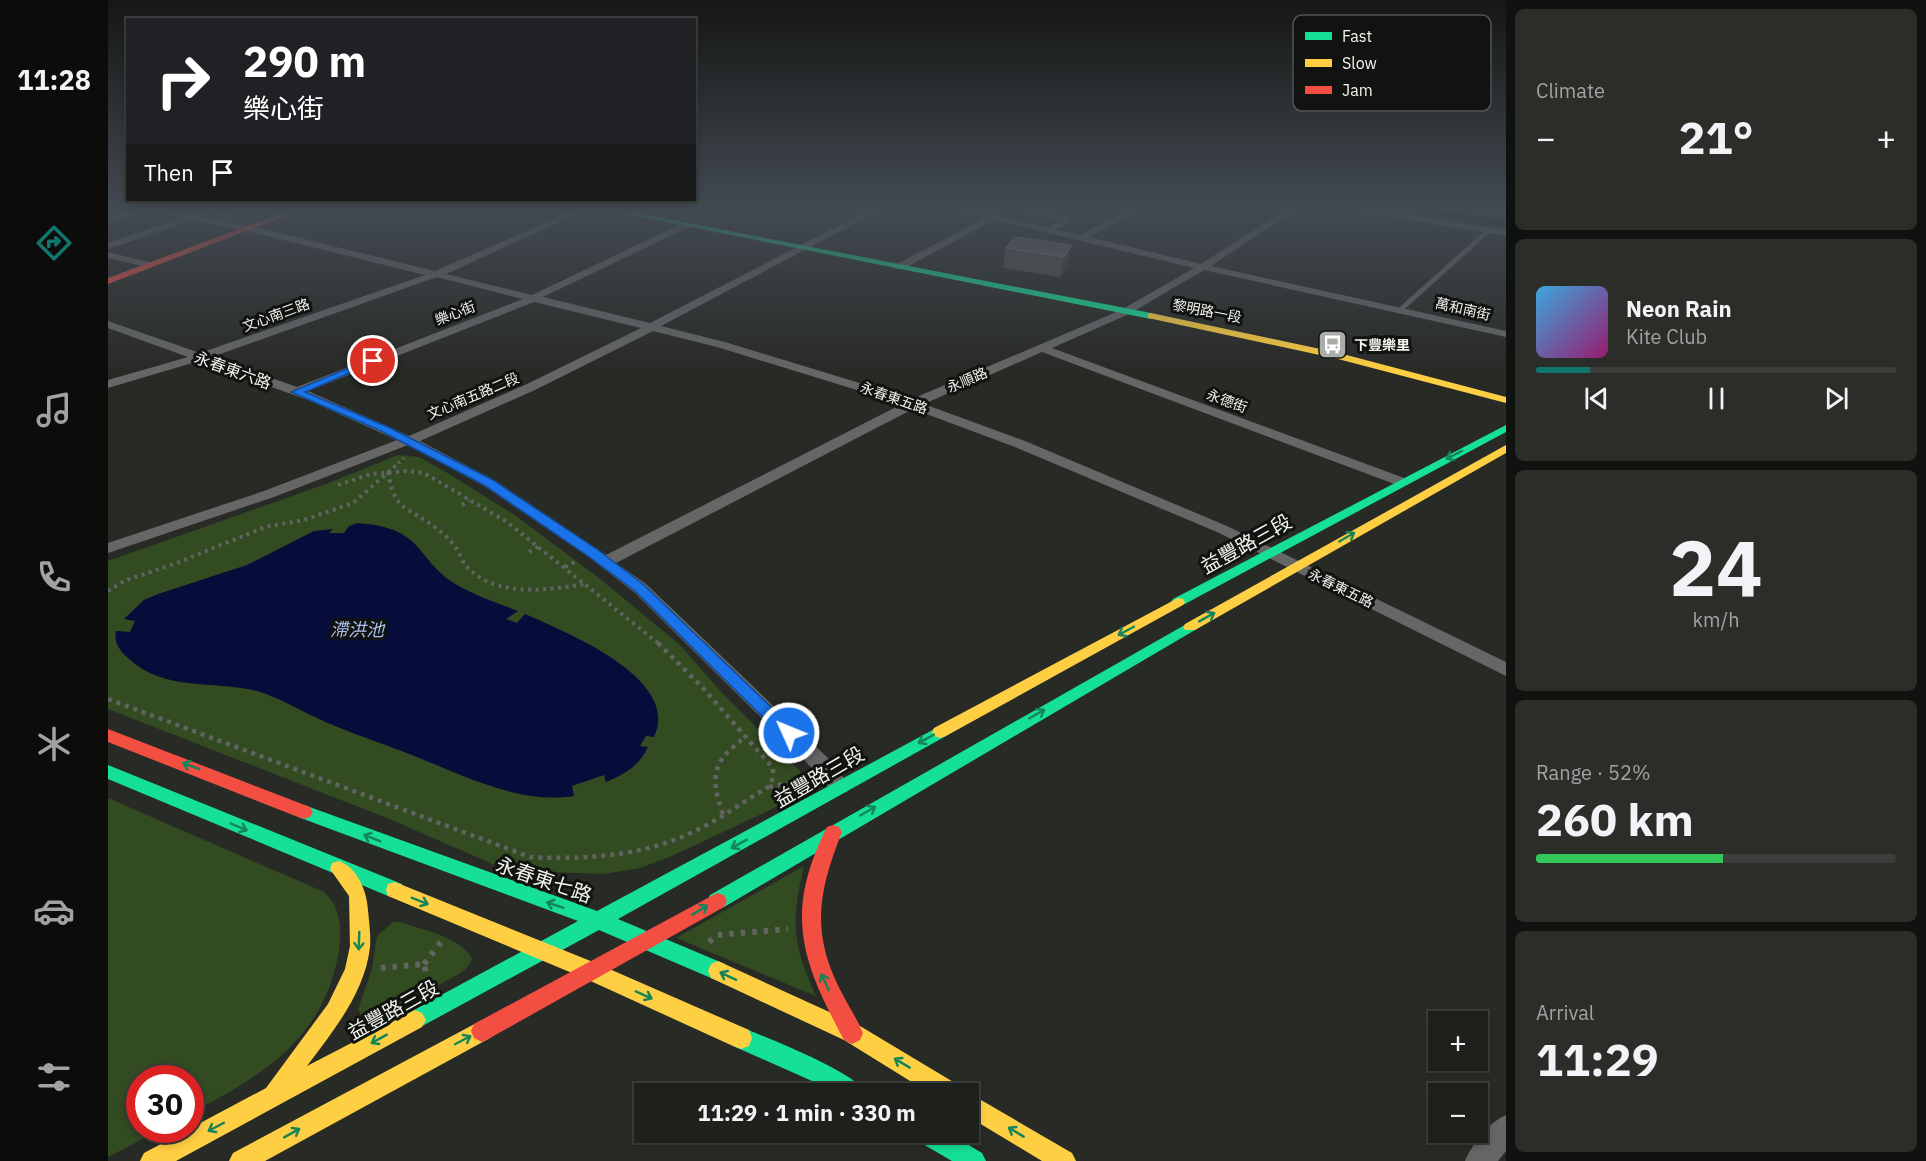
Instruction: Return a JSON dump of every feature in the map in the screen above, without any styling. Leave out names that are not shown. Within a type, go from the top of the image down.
[{"type":"street","name":"永春東五路","points":[[390,263],[770,358],[912,404],[1020,444],[1222,529],[1506,670]]},
{"type":"street","name":"文心南三路","points":[[108,384],[199,358],[437,274],[461,263]]},
{"type":"street","name":"樂心街","points":[[296,392],[533,298],[606,263]]},
{"type":"street","name":"文心南五路二段","points":[[108,548],[407,447],[651,327],[771,263]]},
{"type":"street","name":"黎明路一段","points":[[879,263],[1240,334],[1329,354],[1506,400]]},
{"type":"street","points":[[899,267],[906,263]]},
{"type":"street","name":"萬和南街","points":[[1188,263],[1506,334]]},
{"type":"street","name":"永順路","points":[[605,562],[912,404],[1125,312],[1209,263]]},
{"type":"street","points":[[108,274],[144,264]]},
{"type":"street","points":[[108,281],[144,264]]},
{"type":"street","name":"永春東六路","points":[[108,324],[296,392],[407,447],[489,483],[640,588],[822,765],[840,786]]},
{"type":"street","name":"永德街","points":[[1041,348],[1402,482]]},
{"type":"street","name":"益豐路三段","points":[[152,1161],[600,920],[840,786],[1270,553],[1506,428]]},
{"type":"street","points":[[241,1161],[650,940],[1124,664],[1506,448]]},
{"type":"street","name":"永春東七路","points":[[108,735],[407,852],[650,940],[852,1033],[934,1083]]},
{"type":"street","points":[[108,772],[591,971],[820,1073],[837,1083]]},
{"type":"street","points":[[833,832],[811,902],[811,933],[823,979],[852,1033]]},
{"type":"street","points":[[268,1100],[335,1011],[355,971],[360,946],[358,894],[339,868]]},
{"type":"street","points":[[979,1110],[1064,1161]]},
{"type":"street","points":[[1479,1161],[1506,1129]]},
{"type":"street","points":[[943,1143],[974,1161]]},
{"type":"lane","points":[[1399,310],[1452,263]]},
{"type":"path","points":[[108,591],[124,581],[177,563],[265,527],[304,519],[353,503],[388,472],[407,447]]},
{"type":"path","points":[[388,472],[395,501],[402,508],[434,526],[450,540],[466,567],[477,577],[497,584],[524,589],[544,590],[587,584]]},
{"type":"path","points":[[332,488],[371,474],[424,473],[507,522],[651,636],[702,687],[773,768],[773,778],[768,787]]},
{"type":"path","points":[[462,505],[470,500]]},
{"type":"path","points":[[529,552],[539,546]]},
{"type":"path","points":[[565,567],[577,561]]},
{"type":"path","points":[[108,699],[530,857],[594,858],[634,852],[686,836],[768,787],[802,780]]},
{"type":"path","points":[[723,814],[715,795],[715,770],[725,752],[746,737]]},
{"type":"path","points":[[703,948],[717,935],[795,928]]},
{"type":"path","points":[[372,969],[424,964],[444,938]]},
{"type":"path","points":[[424,964],[430,989]]},
{"type":"green space","points":[[398,455],[419,457],[451,475],[516,516],[599,578],[680,645],[722,693],[800,771],[802,788],[776,807],[672,856],[640,868],[603,874],[519,871],[499,867],[392,820],[108,709],[108,561],[326,484]]},
{"type":"green space","points":[[108,798],[324,892],[337,911],[340,935],[339,951],[331,982],[320,1008],[305,1031],[266,1068],[242,1084],[204,1106],[204,1065],[126,1065],[126,1143],[135,1143],[108,1157]]},
{"type":"green space","points":[[804,866],[797,902],[796,932],[802,962],[816,996],[676,938]]},
{"type":"green space","points":[[393,922],[400,922],[449,939],[466,950],[472,958],[470,964],[461,973],[383,1015],[366,1020],[362,1018],[358,1009],[372,969],[377,936]]},
{"type":"water","name":"滯洪池","points":[[358,523],[388,528],[408,538],[449,580],[474,594],[518,611],[506,619],[517,623],[525,614],[543,622],[591,645],[636,677],[651,695],[658,716],[654,737],[646,736],[640,746],[648,747],[636,764],[606,782],[604,775],[572,786],[574,796],[552,798],[530,796],[466,777],[340,728],[257,691],[190,683],[157,676],[142,669],[118,646],[116,631],[130,632],[135,621],[124,619],[144,600],[247,565],[314,531],[333,529],[329,533],[344,533],[349,526]]},
{"type":"traffic: fast","points":[[881,263],[1151,316]]},
{"type":"traffic: fast","points":[[1178,602],[1506,428]]},
{"type":"traffic: fast","points":[[717,901],[1190,627]]},
{"type":"traffic: fast","points":[[415,1020],[940,732]]},
{"type":"traffic: fast","points":[[108,772],[395,890]]},
{"type":"traffic: fast","points":[[304,812],[564,907],[718,971]]},
{"type":"traffic: fast","points":[[741,1038],[837,1083]]},
{"type":"traffic: fast","points":[[943,1143],[974,1161]]},
{"type":"traffic: slow","points":[[1151,316],[1339,356],[1506,400]]},
{"type":"traffic: slow","points":[[1190,627],[1506,448]]},
{"type":"traffic: slow","points":[[940,732],[1178,602]]},
{"type":"traffic: slow","points":[[276,1090],[335,1011],[355,971],[360,946],[358,894],[339,869]]},
{"type":"traffic: slow","points":[[395,890],[591,971],[741,1038]]},
{"type":"traffic: slow","points":[[718,971],[852,1033],[934,1083]]},
{"type":"traffic: slow","points":[[152,1161],[415,1020]]},
{"type":"traffic: slow","points":[[241,1161],[482,1031]]},
{"type":"traffic: slow","points":[[979,1110],[1064,1161]]},
{"type":"traffic: jam","points":[[108,281],[156,263]]},
{"type":"traffic: jam","points":[[108,735],[304,812]]},
{"type":"traffic: jam","points":[[833,832],[812,893],[811,931],[814,949],[826,984],[852,1033]]},
{"type":"traffic: jam","points":[[482,1031],[717,901]]},
{"type":"place","name":"下豐樂里","points":[[1333,345]]},
{"type":"route","points":[[373,361],[296,392],[416,444],[489,483],[593,553],[640,588],[789,733]]}]
